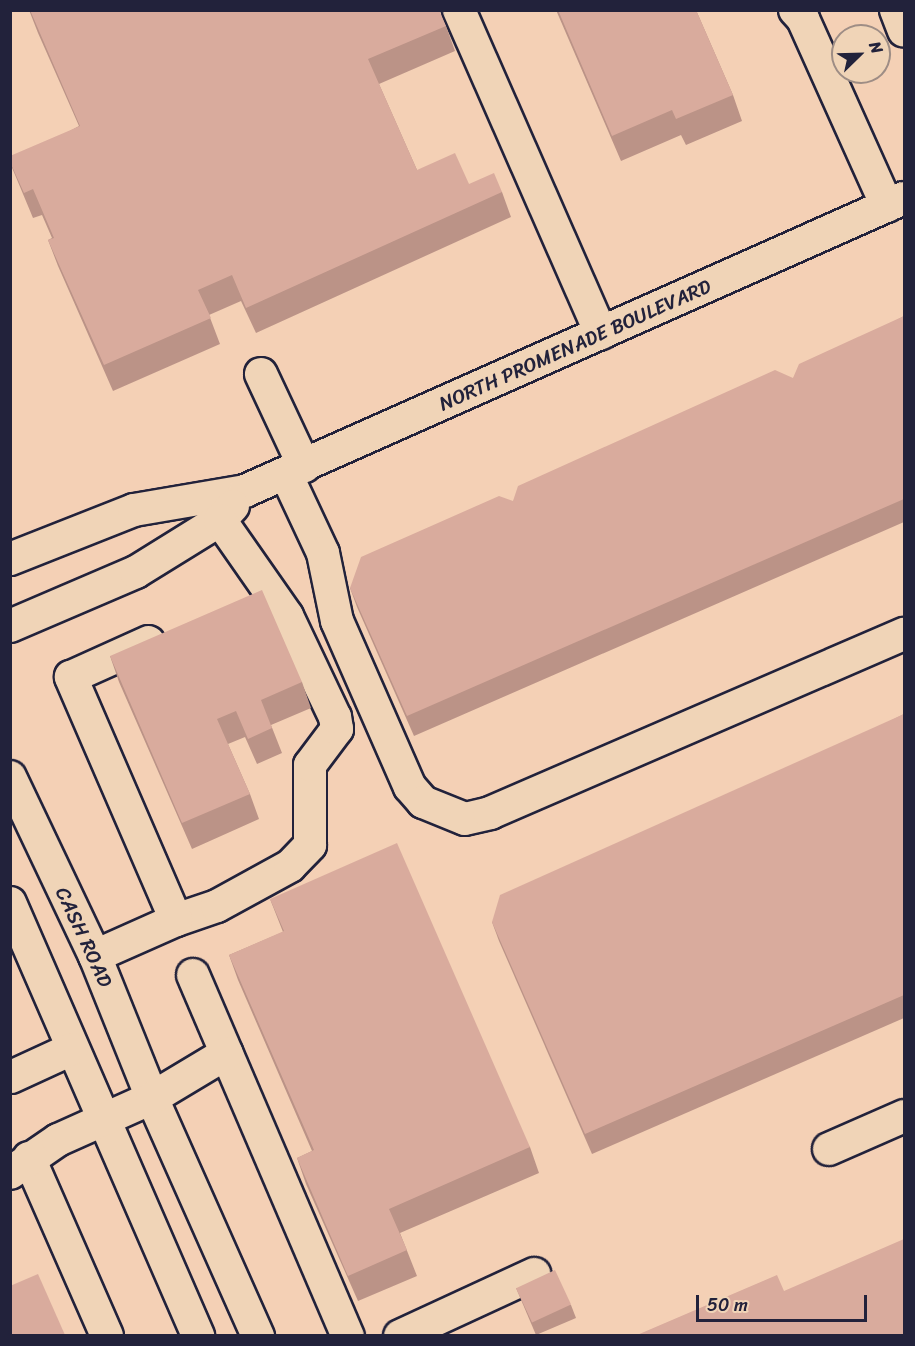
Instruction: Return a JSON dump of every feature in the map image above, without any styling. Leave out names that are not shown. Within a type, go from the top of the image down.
[{"type":"street","points":[[459,10],[601,333]]},
{"type":"street","points":[[795,10],[803,19],[896,202]]},
{"type":"street","points":[[896,10],[904,31]]},
{"type":"street","name":"NORTH PROMENADE BOULEVARD","points":[[245,491],[896,202]]},
{"type":"street","points":[[261,374],[323,553],[337,621],[410,787],[423,802],[465,819],[490,813],[904,634]]},
{"type":"street","points":[[10,626],[136,572],[220,520],[245,491]]},
{"type":"street","points":[[10,559],[134,510],[245,491]]},
{"type":"street","points":[[95,956],[176,920],[217,906],[290,866],[310,845],[310,765],[336,729],[335,717],[287,616],[255,593],[220,520]]},
{"type":"street","points":[[176,920],[70,677],[179,628]]},
{"type":"street","name":"CASH ROAD","points":[[10,777],[95,956],[152,1098],[258,1335]]},
{"type":"street","points":[[10,903],[103,1122],[198,1335]]},
{"type":"street","points":[[193,975],[348,1335]]},
{"type":"street","points":[[11,1077],[72,1049]]},
{"type":"street","points":[[107,1335],[20,1166],[58,1140],[103,1122],[152,1098],[227,1053]]},
{"type":"street","points":[[830,1149],[904,1116]]},
{"type":"street","points":[[400,1335],[534,1274]]},
{"type":"building","points":[[30,10],[439,10],[446,26],[368,59],[417,170],[455,153],[469,184],[494,173],[502,192],[246,308],[232,275],[198,290],[211,318],[104,365],[48,240],[54,238],[33,189],[24,193],[10,162],[10,156],[80,126]]},
{"type":"building","points":[[558,10],[696,10],[733,95],[676,119],[672,110],[612,136]]},
{"type":"building","points":[[904,316],[904,499],[407,716],[350,588],[361,557],[499,496],[513,501],[518,486],[775,370],[793,378],[799,364]]},
{"type":"building","points":[[262,590],[302,682],[261,700],[272,728],[248,739],[236,711],[217,719],[250,794],[182,823],[110,656]]},
{"type":"building","points":[[904,714],[904,995],[585,1134],[492,922],[500,895]]},
{"type":"building","points":[[397,843],[530,1147],[389,1209],[407,1250],[348,1276],[297,1158],[314,1150],[229,955],[284,931],[270,899]]},
{"type":"building","points":[[904,1239],[904,1335],[637,1335],[777,1275],[784,1291]]},
{"type":"building","points":[[555,1270],[571,1304],[532,1323],[516,1288]]},
{"type":"building","points":[[38,1274],[65,1335],[10,1335],[10,1286]]}]
